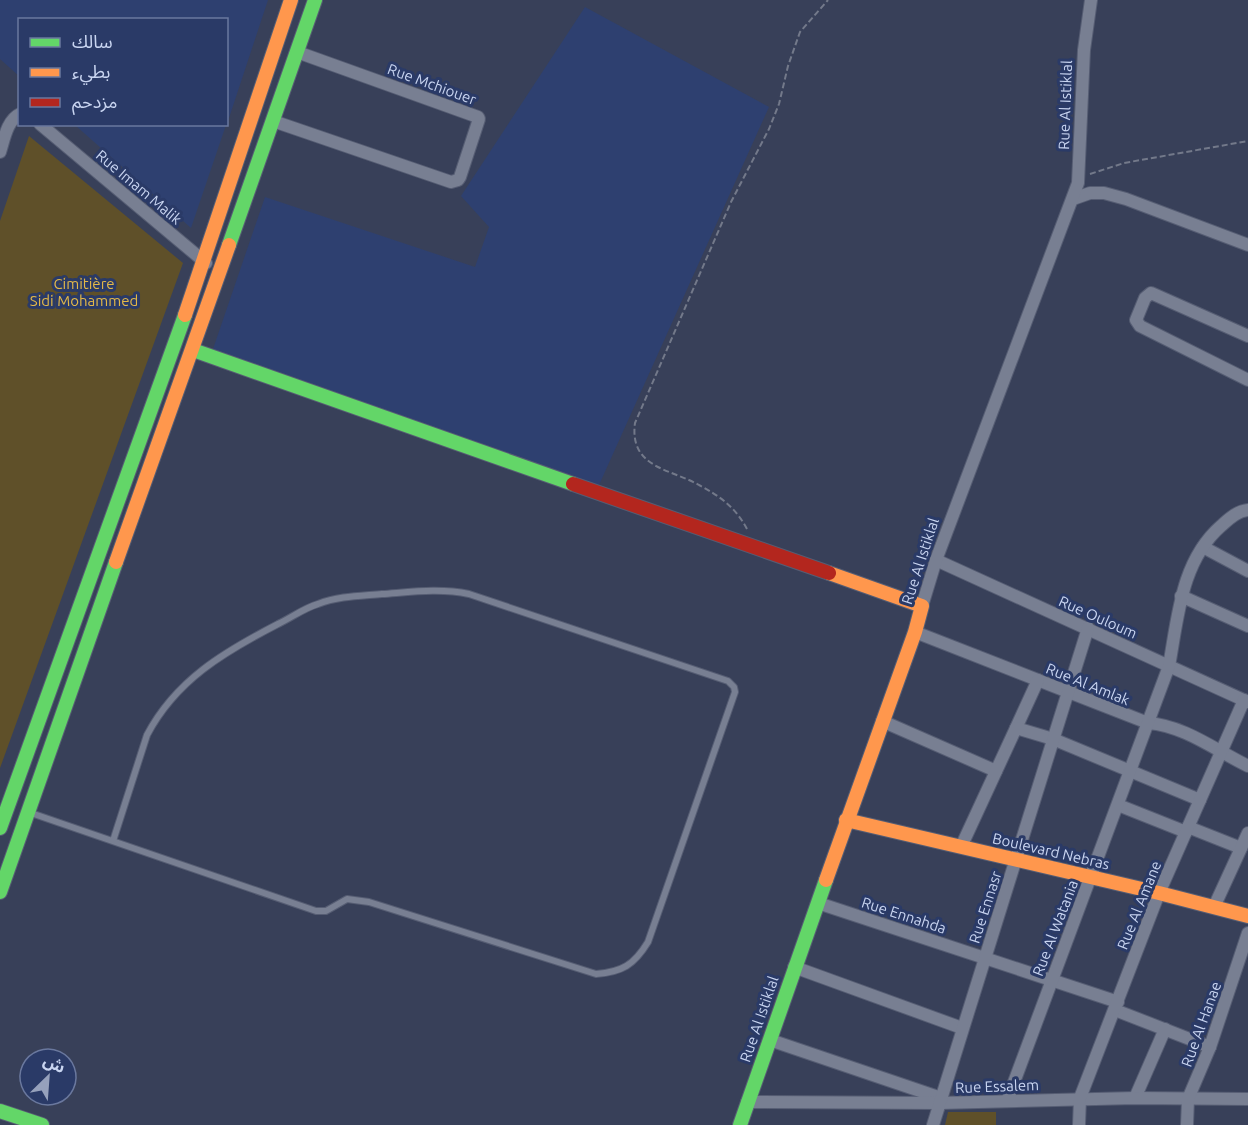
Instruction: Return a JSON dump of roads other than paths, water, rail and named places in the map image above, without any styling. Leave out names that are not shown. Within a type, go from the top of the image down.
[{"type":"main road","points":[[0,828],[203,261],[291,0]]},
{"type":"main road","points":[[0,892],[315,0]]},
{"type":"main road","points":[[193,350],[922,606]]},
{"type":"main road","name":"Rue Al Istiklal","points":[[740,1125],[846,820],[915,632],[922,606]]},
{"type":"main road","points":[[77,613],[97,620]]},
{"type":"main road","name":"Boulevard Nebras","points":[[846,820],[1248,916]]},
{"type":"main road","points":[[0,1111],[42,1125]]},
{"type":"street","name":"Rue Al Istiklal","points":[[922,606],[936,560],[1073,199],[1078,180],[1084,50],[1091,0]]},
{"type":"street","name":"Rue Mchiouer","points":[[273,122],[451,182],[460,177],[478,117],[297,52]]},
{"type":"street","points":[[0,152],[10,123],[14,116],[18,115]]},
{"type":"street","name":"Rue Imam Malik","points":[[42,126],[203,261],[221,270]]},
{"type":"street","points":[[1078,180],[1090,193]]},
{"type":"street","points":[[1073,199],[1090,193],[1104,193],[1248,245]]},
{"type":"street","points":[[1248,336],[1151,293],[1145,298],[1136,320],[1140,326],[1248,380]]},
{"type":"street","name":"Rue Al Watania","points":[[1007,1101],[1169,666],[1186,578],[1203,547],[1217,530],[1242,510],[1248,510]]},
{"type":"street","points":[[1203,547],[1248,571]]},
{"type":"street","name":"Rue Ouloum","points":[[936,560],[1246,701]]},
{"type":"street","points":[[1181,596],[1248,626]]},
{"type":"street","name":"Rue Ennasr","points":[[933,1125],[1088,628]]},
{"type":"street","name":"Rue Al Amlak","points":[[915,632],[1148,723],[1175,728],[1248,766]]},
{"type":"street","points":[[961,847],[1038,680]]},
{"type":"street","name":"Rue Al Amane","points":[[1079,1125],[1080,1098],[1159,893],[1246,701]]},
{"type":"street","points":[[882,721],[996,771]]},
{"type":"street","points":[[1016,728],[1053,739],[1200,800]]},
{"type":"street","points":[[1118,805],[1241,848]]},
{"type":"street","points":[[1214,907],[1248,833]]},
{"type":"street","name":"Rue Ennahda","points":[[818,903],[985,957],[1116,1006],[1210,1047]]},
{"type":"street","name":"Rue Al Hanae","points":[[1188,1125],[1188,1099],[1242,970],[1248,933]]},
{"type":"street","points":[[794,967],[962,1028]]},
{"type":"street","points":[[1135,1098],[1165,1029]]},
{"type":"street","points":[[770,1040],[940,1100]]},
{"type":"street","name":"Rue Essalem","points":[[747,1102],[1007,1101],[1080,1098],[1248,1099]]},
{"type":"lane","points":[[28,812],[112,841],[316,911],[326,911],[347,898],[358,900],[596,974],[612,973],[627,967],[639,956],[648,942],[723,728],[735,692],[734,687],[728,681],[691,668],[469,594],[424,591],[339,598],[317,604],[262,632],[204,667],[179,689],[155,720],[147,735],[112,841]]},
{"type":"park label","name":"Cimitière Sidi Mohammed","points":[[84,292]]}]
